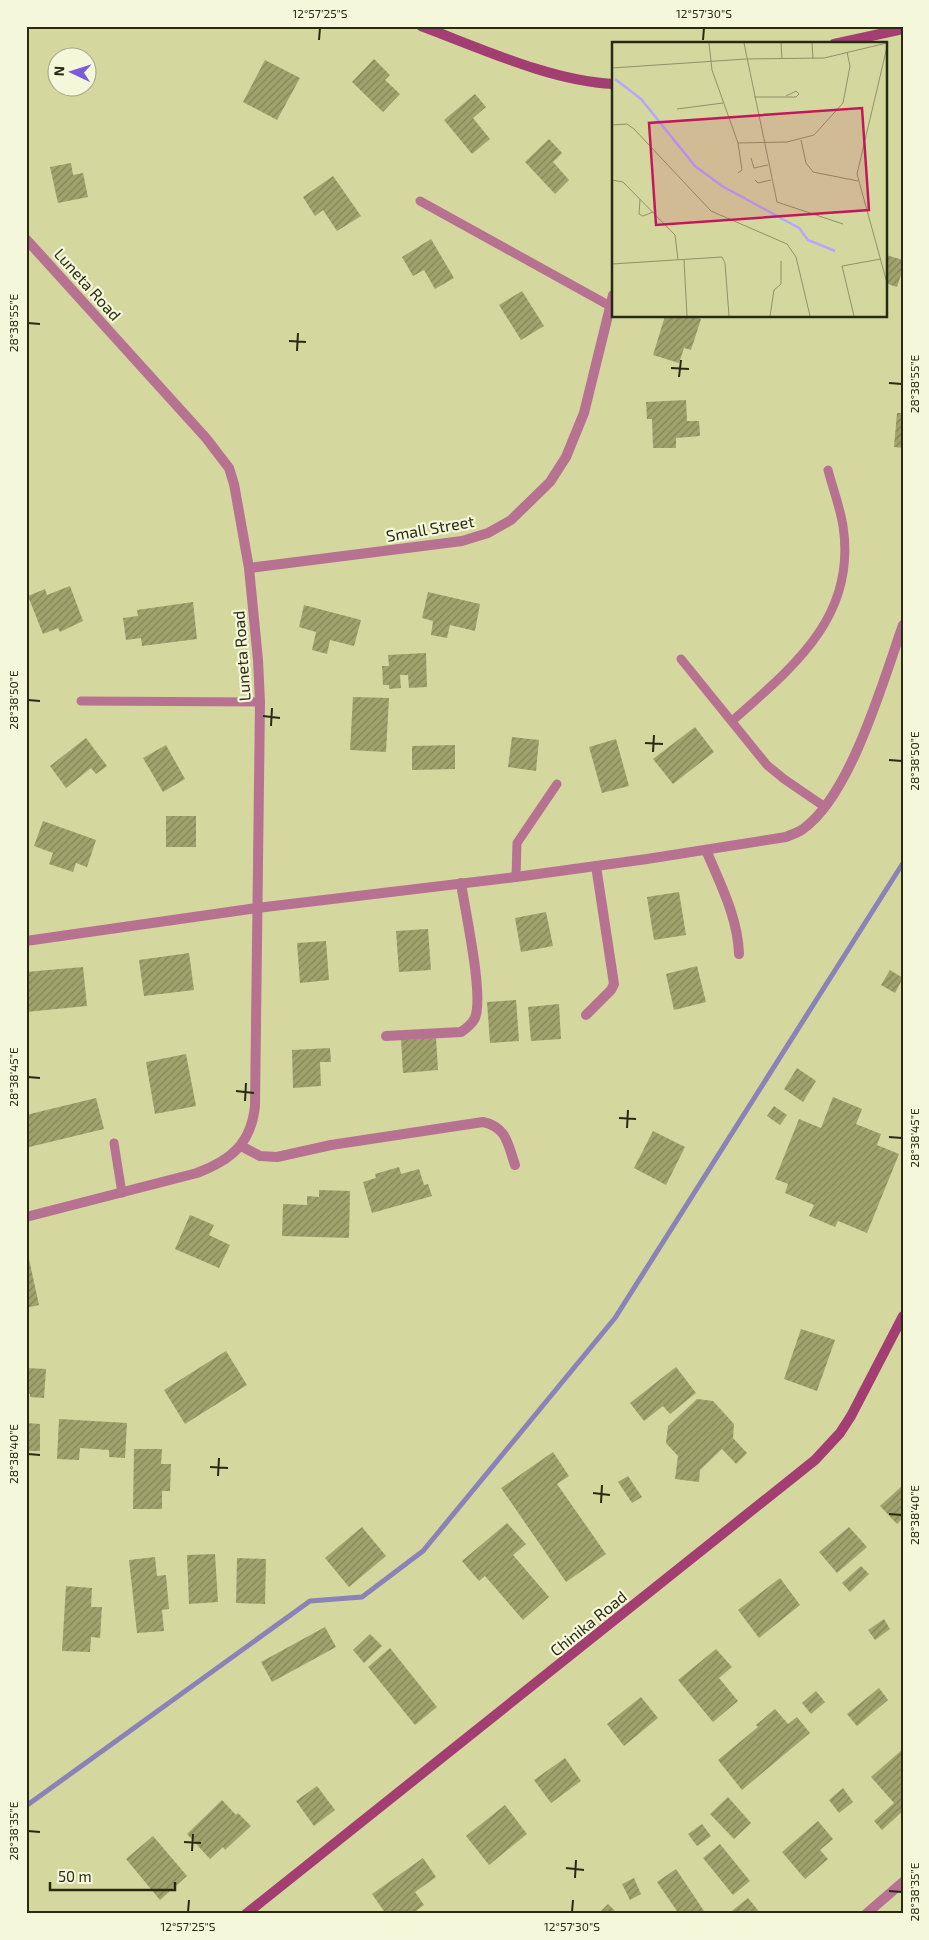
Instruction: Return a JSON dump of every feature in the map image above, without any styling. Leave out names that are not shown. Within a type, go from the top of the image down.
[{"type":"main road","points":[[422,26],[573,80],[612,84]]},
{"type":"main road","points":[[843,42],[903,29]]},
{"type":"main road","name":"Chinika Road","points":[[246,1914],[815,1460],[840,1433],[851,1416],[903,1316]]},
{"type":"street","name":"Luneta Road","points":[[26,239],[206,438],[229,468],[234,484],[249,568],[260,702],[255,1106],[251,1128],[241,1146]]},
{"type":"street","name":"Small Street","points":[[249,568],[462,541],[488,533],[511,520],[550,482],[566,457],[584,413],[612,299]]},
{"type":"street","points":[[26,940],[257,908],[516,877],[786,837],[802,831],[812,823],[836,792],[852,761],[903,625]]},
{"type":"street","points":[[706,850],[727,902],[739,942],[739,954]]},
{"type":"street","points":[[586,1015],[611,990],[614,984],[596,866]]},
{"type":"street","points":[[386,1036],[462,1032],[469,1027],[474,1019],[478,1008],[477,984],[460,883]]},
{"type":"street","points":[[26,1217],[197,1173],[212,1167],[241,1146],[260,1156],[277,1157],[331,1145],[483,1122],[499,1128],[504,1134],[515,1165]]},
{"type":"street","points":[[866,1914],[903,1882]]},
{"type":"lane","points":[[420,201],[610,306]]},
{"type":"lane","points":[[732,721],[790,669],[804,653],[826,620],[835,602],[841,585],[845,549],[841,512],[828,470]]},
{"type":"lane","points":[[681,659],[774,772],[825,807]]},
{"type":"lane","points":[[81,701],[260,702]]},
{"type":"lane","points":[[516,877],[517,842],[557,784]]},
{"type":"lane","points":[[114,1143],[122,1193]]},
{"type":"building","points":[[374,59],[390,75],[385,80],[400,94],[383,112],[352,82]]},
{"type":"building","points":[[265,60],[300,78],[277,120],[243,102]]},
{"type":"building","points":[[475,94],[486,107],[473,118],[490,139],[472,154],[444,120]]},
{"type":"building","points":[[549,139],[562,153],[553,162],[569,180],[555,194],[525,162]]},
{"type":"building","points":[[71,163],[73,175],[83,173],[88,197],[58,203],[50,167]]},
{"type":"building","points":[[333,176],[361,216],[337,231],[323,210],[315,216],[303,197]]},
{"type":"building","points":[[431,239],[454,278],[435,289],[424,270],[413,276],[402,257]]},
{"type":"building","points":[[886,255],[903,260],[903,269],[897,287],[886,283]]},
{"type":"building","points":[[522,291],[544,326],[521,340],[499,305]]},
{"type":"building","points":[[664,318],[701,319],[691,350],[684,348],[679,363],[653,355]]},
{"type":"building","points":[[686,400],[687,421],[699,421],[700,436],[676,438],[676,448],[653,448],[652,419],[647,419],[646,402]]},
{"type":"building","points":[[897,413],[903,413],[903,448],[894,447]]},
{"type":"building","points":[[70,586],[83,621],[60,632],[58,628],[43,634],[28,596],[45,589],[47,595]]},
{"type":"building","points":[[428,592],[480,604],[475,631],[450,625],[447,638],[431,635],[433,621],[422,618]]},
{"type":"building","points":[[193,602],[197,639],[142,646],[141,638],[126,640],[123,618],[138,616],[137,610]]},
{"type":"building","points":[[304,605],[361,620],[354,646],[330,640],[327,654],[312,650],[316,632],[299,627]]},
{"type":"building","points":[[426,653],[427,687],[409,688],[408,675],[400,675],[401,688],[389,689],[389,685],[383,685],[382,666],[389,666],[388,655]]},
{"type":"building","points":[[26,673],[29,673],[28,704],[26,704]]},
{"type":"building","points":[[353,697],[389,698],[386,752],[350,750]]},
{"type":"building","points":[[695,727],[714,752],[673,784],[653,759]]},
{"type":"building","points":[[512,737],[539,740],[536,771],[508,767]]},
{"type":"building","points":[[86,738],[107,766],[96,774],[91,768],[66,788],[50,766]]},
{"type":"building","points":[[616,739],[629,786],[602,793],[589,747]]},
{"type":"building","points":[[166,745],[185,779],[163,792],[143,758]]},
{"type":"building","points":[[455,745],[455,769],[412,770],[412,746]]},
{"type":"building","points":[[166,816],[196,816],[196,847],[166,847]]},
{"type":"building","points":[[43,821],[96,840],[87,867],[76,863],[73,872],[49,864],[53,853],[34,846]]},
{"type":"building","points":[[679,892],[686,935],[654,940],[647,897]]},
{"type":"building","points":[[546,912],[553,946],[521,952],[515,918]]},
{"type":"building","points":[[428,929],[431,970],[399,972],[396,931]]},
{"type":"building","points":[[326,941],[329,980],[300,983],[297,943]]},
{"type":"building","points":[[189,953],[194,990],[144,996],[139,960]]},
{"type":"building","points":[[697,966],[706,1002],[674,1010],[666,974]]},
{"type":"building","points":[[83,967],[87,1006],[26,1012],[26,972]]},
{"type":"building","points":[[890,970],[903,978],[895,993],[881,985]]},
{"type":"building","points":[[516,1000],[519,1041],[490,1043],[487,1002]]},
{"type":"building","points":[[559,1004],[561,1039],[531,1041],[528,1007]]},
{"type":"building","points":[[436,1038],[438,1070],[403,1073],[401,1040]]},
{"type":"building","points":[[330,1048],[331,1062],[320,1062],[321,1086],[293,1088],[292,1050]]},
{"type":"building","points":[[186,1054],[196,1106],[155,1114],[146,1062]]},
{"type":"building","points":[[797,1068],[816,1081],[803,1102],[784,1089]]},
{"type":"building","points":[[833,1097],[862,1109],[856,1124],[881,1134],[877,1145],[899,1154],[867,1233],[838,1221],[835,1227],[809,1216],[814,1205],[785,1193],[788,1184],[775,1179],[799,1119],[821,1128]]},
{"type":"building","points":[[96,1098],[104,1129],[29,1147],[26,1137],[26,1115]]},
{"type":"building","points":[[774,1106],[787,1115],[780,1125],[767,1116]]},
{"type":"building","points":[[653,1131],[685,1147],[666,1185],[634,1168]]},
{"type":"building","points":[[399,1167],[401,1174],[419,1169],[424,1185],[428,1184],[432,1196],[372,1213],[363,1182],[376,1178],[375,1174]]},
{"type":"building","points":[[319,1190],[350,1191],[349,1238],[282,1236],[283,1204],[307,1205],[307,1196],[319,1197]]},
{"type":"building","points":[[190,1215],[214,1225],[209,1235],[230,1245],[219,1268],[175,1249]]},
{"type":"building","points":[[29,1259],[39,1305],[26,1308],[26,1260]]},
{"type":"building","points":[[801,1329],[835,1340],[817,1391],[784,1379]]},
{"type":"building","points":[[226,1351],[247,1385],[185,1424],[164,1390]]},
{"type":"building","points":[[676,1367],[696,1393],[670,1414],[663,1406],[644,1421],[630,1403]]},
{"type":"building","points":[[26,1368],[46,1369],[44,1398],[30,1397],[30,1394],[26,1394]]},
{"type":"building","points":[[697,1399],[713,1401],[734,1424],[733,1438],[747,1453],[736,1464],[722,1449],[700,1470],[699,1482],[675,1479],[678,1456],[666,1443],[668,1426]]},
{"type":"building","points":[[59,1419],[127,1423],[125,1458],[109,1457],[109,1450],[80,1448],[79,1460],[57,1459]]},
{"type":"building","points":[[26,1423],[40,1424],[40,1451],[26,1451]]},
{"type":"building","points":[[134,1449],[162,1449],[161,1464],[171,1464],[170,1491],[162,1491],[162,1509],[133,1509]]},
{"type":"building","points":[[553,1452],[569,1476],[557,1484],[606,1554],[566,1582],[501,1488]]},
{"type":"building","points":[[628,1476],[642,1497],[632,1503],[618,1482]]},
{"type":"building","points":[[903,1485],[903,1518],[897,1524],[880,1506]]},
{"type":"building","points":[[507,1523],[526,1544],[513,1555],[549,1597],[523,1620],[485,1576],[479,1581],[462,1561]]},
{"type":"building","points":[[362,1527],[386,1556],[349,1587],[325,1558]]},
{"type":"building","points":[[849,1527],[867,1547],[837,1573],[819,1552]]},
{"type":"building","points":[[215,1554],[218,1602],[189,1604],[187,1555]]},
{"type":"building","points":[[155,1557],[157,1576],[166,1575],[169,1609],[162,1610],[164,1631],[137,1633],[129,1560]]},
{"type":"building","points":[[237,1558],[266,1559],[265,1604],[236,1603]]},
{"type":"building","points":[[861,1566],[869,1574],[850,1592],[842,1583]]},
{"type":"building","points":[[780,1578],[800,1605],[759,1638],[738,1610]]},
{"type":"building","points":[[66,1586],[92,1588],[91,1607],[102,1607],[100,1638],[91,1637],[90,1652],[62,1651]]},
{"type":"building","points":[[884,1619],[890,1629],[875,1640],[868,1630]]},
{"type":"building","points":[[325,1627],[336,1647],[272,1682],[261,1662]]},
{"type":"building","points":[[370,1634],[382,1646],[364,1663],[353,1650]]},
{"type":"building","points":[[390,1648],[437,1707],[415,1725],[368,1667]]},
{"type":"building","points":[[716,1649],[732,1667],[719,1678],[738,1701],[713,1722],[678,1680]]},
{"type":"building","points":[[879,1688],[888,1700],[857,1726],[847,1714]]},
{"type":"building","points":[[816,1691],[825,1702],[811,1714],[802,1703]]},
{"type":"building","points":[[641,1697],[658,1718],[624,1746],[607,1724]]},
{"type":"building","points":[[775,1709],[788,1724],[797,1717],[810,1733],[742,1790],[718,1760],[758,1727],[756,1725]]},
{"type":"building","points":[[903,1749],[903,1811],[882,1830],[874,1821],[894,1803],[871,1777]]},
{"type":"building","points":[[565,1758],[581,1781],[551,1803],[534,1780]]},
{"type":"building","points":[[317,1786],[335,1810],[314,1826],[296,1801]]},
{"type":"building","points":[[843,1788],[853,1802],[839,1813],[829,1800]]},
{"type":"building","points":[[728,1797],[751,1823],[734,1839],[710,1814]]},
{"type":"building","points":[[222,1800],[236,1815],[238,1813],[251,1826],[225,1850],[223,1847],[210,1859],[187,1834]]},
{"type":"building","points":[[505,1805],[527,1834],[489,1865],[466,1836]]},
{"type":"building","points":[[818,1821],[833,1839],[820,1850],[828,1859],[805,1879],[782,1852]]},
{"type":"building","points":[[702,1824],[711,1836],[697,1846],[688,1834]]},
{"type":"building","points":[[153,1836],[187,1876],[160,1900],[126,1859]]},
{"type":"building","points":[[720,1844],[750,1881],[733,1895],[703,1858]]},
{"type":"building","points":[[423,1858],[436,1877],[415,1892],[424,1905],[412,1914],[386,1914],[372,1894]]},
{"type":"building","points":[[676,1869],[706,1914],[679,1914],[657,1882]]},
{"type":"building","points":[[634,1878],[641,1894],[630,1900],[622,1884]]},
{"type":"building","points":[[748,1898],[761,1914],[728,1914]]},
{"type":"building","points":[[608,1904],[616,1912],[614,1914],[598,1914]]},
{"type":"waterway","points":[[26,1806],[310,1601],[362,1597],[423,1551],[615,1318],[903,863]]}]
